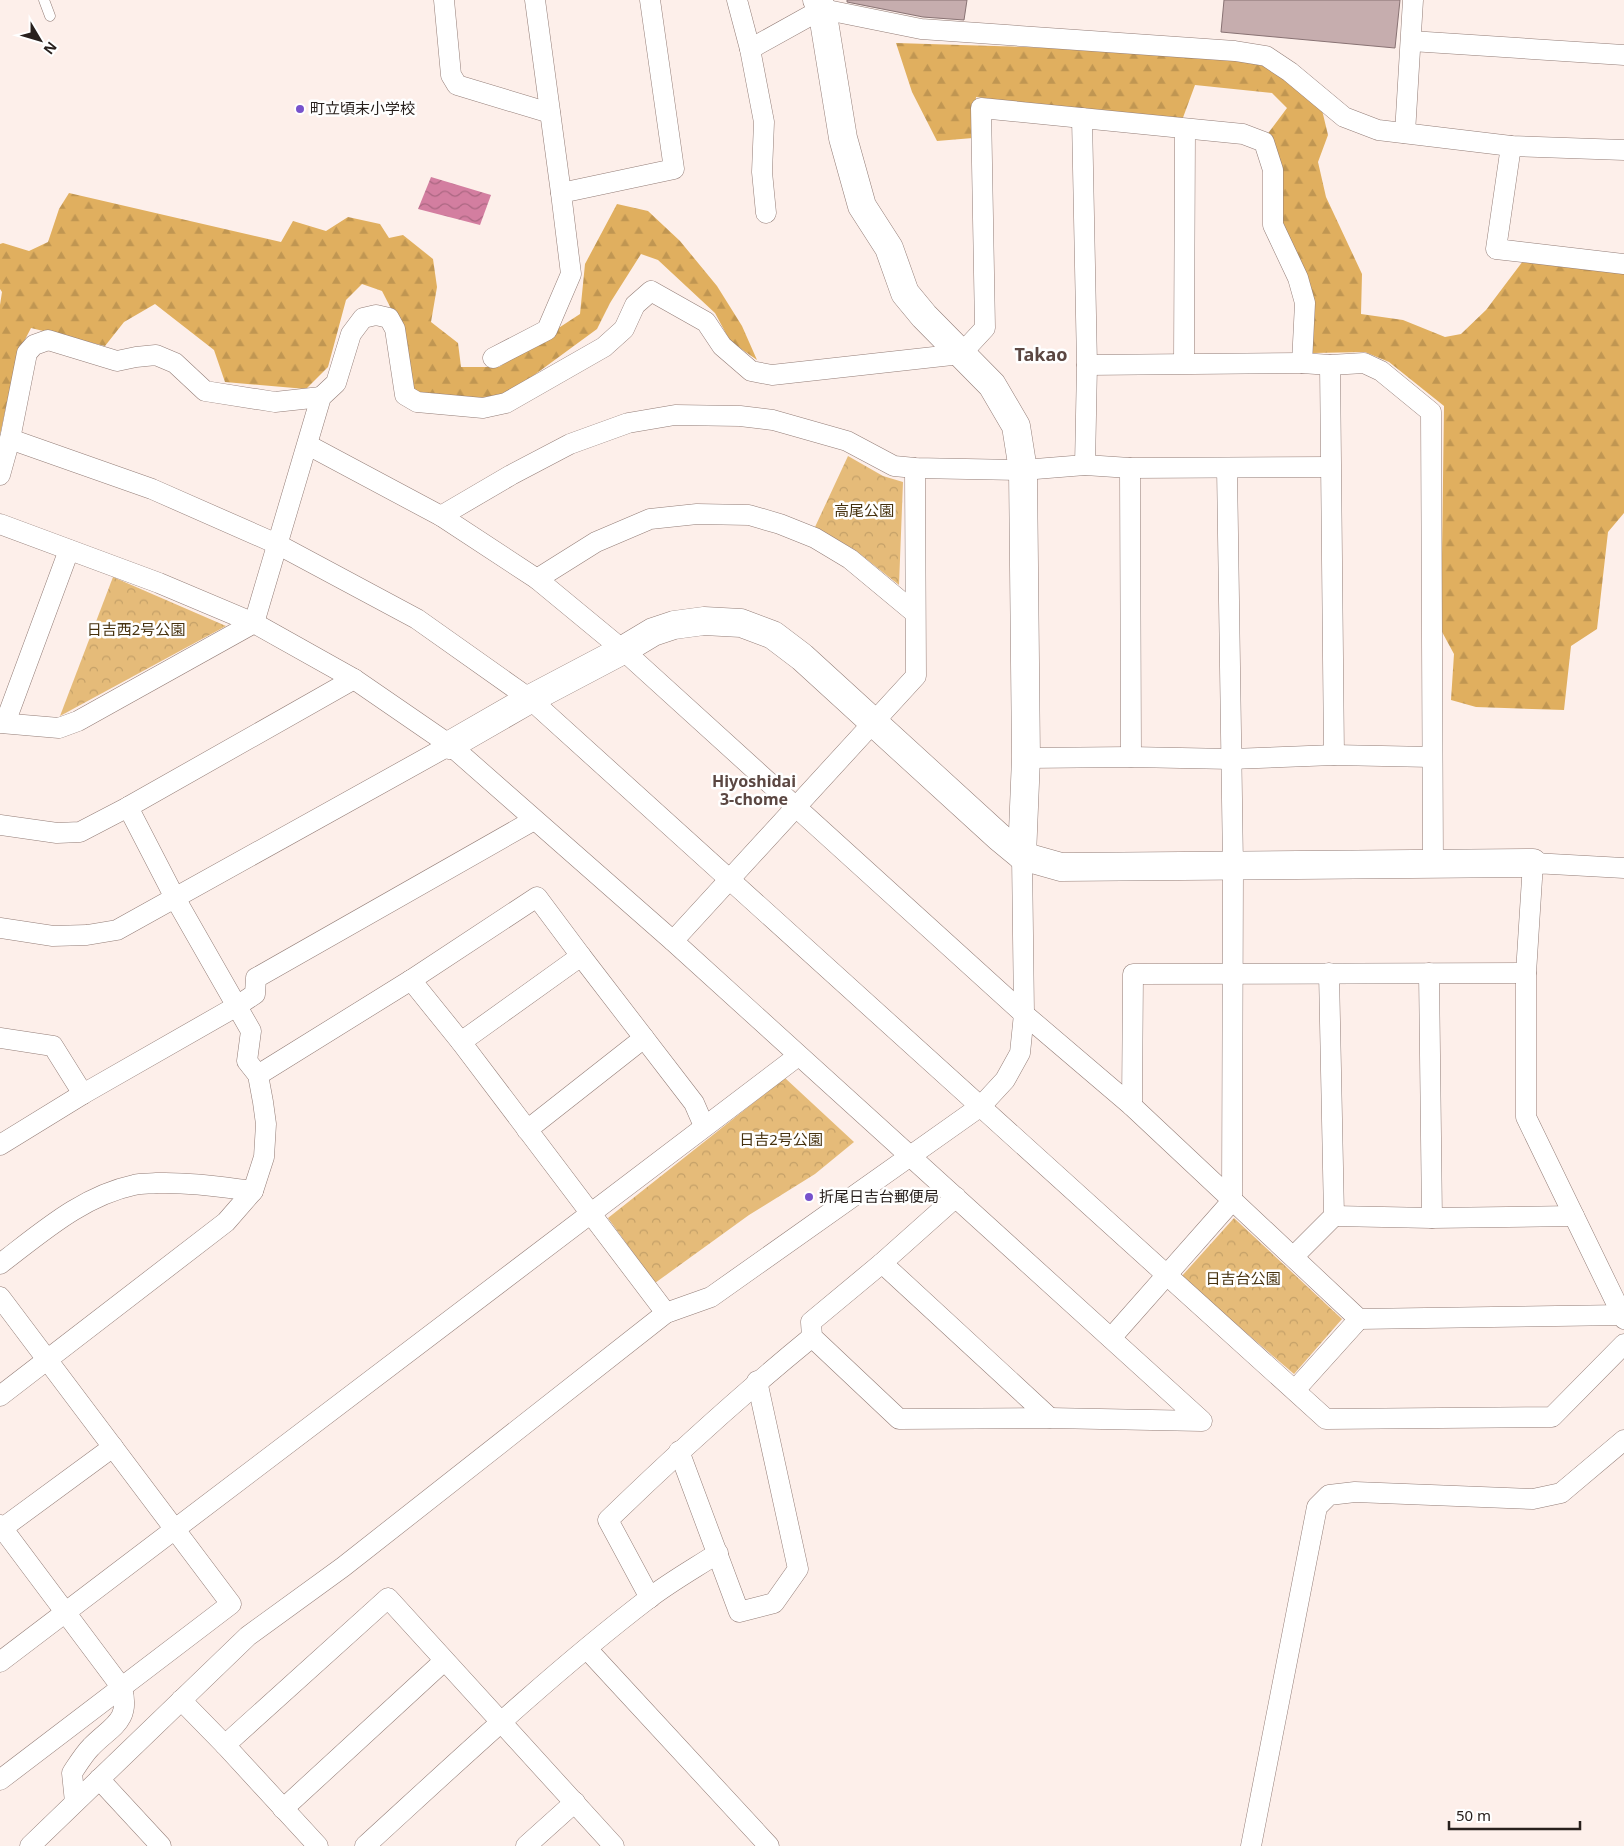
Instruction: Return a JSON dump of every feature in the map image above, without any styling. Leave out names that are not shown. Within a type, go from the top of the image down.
[{"type":"street","points":[[444,0],[451,74],[457,85],[550,113]]},
{"type":"street","points":[[492,358],[547,330],[571,274],[535,0]]},
{"type":"street","points":[[561,192],[674,169],[650,0]]},
{"type":"street","points":[[737,0],[750,49],[764,122],[762,172],[766,213]]},
{"type":"street","points":[[1405,133],[1413,0]]},
{"type":"street","points":[[750,49],[819,5],[921,29],[1235,50],[1266,56],[1290,72],[1344,117],[1378,130],[1511,146],[1624,150]]},
{"type":"street","points":[[30,1846],[248,1636],[343,1568],[666,1313],[711,1297],[981,1106],[1005,1080],[1020,1053],[1024,1014],[1022,856],[1026,758],[1024,470],[1016,426],[992,385],[960,354],[904,293],[889,248],[862,206],[843,138],[819,5]]},
{"type":"street","points":[[1411,41],[1624,55]]},
{"type":"street","points":[[69,550],[3,723],[59,728],[78,721],[254,623],[321,396],[336,382],[352,334],[363,318],[376,315],[389,318],[395,329],[406,395],[417,402],[483,408],[506,403],[604,347],[624,329],[635,305],[651,291],[706,322],[722,346],[752,371],[772,375],[960,354],[985,328],[981,108],[1243,134],[1264,142],[1273,170],[1273,225],[1298,278],[1306,303],[1302,363]]},
{"type":"street","points":[[1082,118],[1087,365],[1085,465]]},
{"type":"street","points":[[1184,363],[1185,129]]},
{"type":"street","points":[[1511,146],[1496,248],[1624,264]]},
{"type":"street","points":[[0,475],[10,439],[26,353],[34,345],[48,340],[117,361],[156,355],[175,363],[205,391],[275,402],[321,396]]},
{"type":"street","points":[[1087,365],[1184,363],[1364,364],[1381,372],[1431,412],[1431,757],[1433,864]]},
{"type":"street","points":[[1330,365],[1334,755]]},
{"type":"street","points":[[441,516],[511,475],[570,444],[628,423],[675,415],[740,416],[773,420],[847,441],[894,466],[915,468],[1024,470],[1085,465],[1130,468],[1330,467]]},
{"type":"street","points":[[10,439],[152,490],[278,544],[416,619],[530,699],[1326,1419],[1552,1417],[1624,1344]]},
{"type":"street","points":[[308,445],[441,516],[537,579],[623,650],[1024,1014],[1132,1106],[1359,1319],[1623,1317],[1526,1117],[1526,973],[1533,863]]},
{"type":"street","points":[[673,942],[794,807],[916,676],[915,468]]},
{"type":"street","points":[[1130,468],[1131,757]]},
{"type":"street","points":[[1111,1338],[1232,1201],[1233,865],[1227,468]]},
{"type":"street","points":[[537,579],[596,542],[650,519],[697,514],[749,515],[780,524],[815,538],[850,559],[915,614]]},
{"type":"street","points":[[0,524],[159,583],[254,623],[354,679],[450,745],[673,942],[956,1197],[1202,1421],[1050,1418],[899,1419],[812,1337],[811,1322],[882,1263],[956,1197]]},
{"type":"street","points":[[0,928],[53,936],[87,935],[117,930],[653,632],[674,625],[704,621],[741,623],[773,634],[802,657],[998,837],[1022,856],[1061,867],[1533,863],[1624,868]]},
{"type":"street","points":[[0,825],[57,833],[80,832],[128,807],[354,679]]},
{"type":"street","points":[[1026,758],[1131,757],[1231,759],[1334,755],[1431,757]]},
{"type":"street","points":[[0,1396],[226,1222],[253,1191],[264,1157],[266,1139],[263,1102],[258,1075],[247,1061],[251,1031],[175,898],[128,807]]},
{"type":"street","points":[[0,1145],[83,1094],[237,1006],[255,994],[256,978],[534,820]]},
{"type":"street","points":[[258,1075],[411,980],[537,897],[694,1103],[704,1126]]},
{"type":"street","points":[[460,1042],[581,956]]},
{"type":"street","points":[[1329,973],[1334,1216]]},
{"type":"street","points":[[1429,973],[1432,1218]]},
{"type":"street","points":[[1132,1106],[1133,974],[1526,973]]},
{"type":"street","points":[[411,980],[666,1313]]},
{"type":"street","points":[[0,1038],[52,1046],[83,1094]]},
{"type":"street","points":[[527,1130],[644,1038]]},
{"type":"street","points":[[0,1662],[798,1056]]},
{"type":"street","points":[[0,1264],[62,1217],[99,1196],[135,1184],[171,1182],[253,1191]]},
{"type":"street","points":[[1294,1256],[1334,1216],[1432,1218],[1574,1216]]},
{"type":"street","points":[[882,1263],[1050,1418]]},
{"type":"street","points":[[0,1297],[231,1604],[0,1780]]},
{"type":"street","points":[[1294,1390],[1359,1319]]},
{"type":"street","points":[[650,1598],[608,1520],[679,1451],[757,1381],[812,1337]]},
{"type":"street","points":[[679,1451],[739,1612],[774,1603],[798,1569],[757,1381]]},
{"type":"street","points":[[1252,1846],[1317,1507],[1329,1495],[1355,1492],[1533,1499],[1561,1493],[1624,1440]]},
{"type":"street","points":[[75,1802],[72,1773],[91,1747],[118,1723],[126,1702],[122,1688],[1,1528],[113,1447]]},
{"type":"street","points":[[365,1846],[501,1722],[587,1649],[650,1598],[718,1553]]},
{"type":"street","points":[[225,1745],[388,1598],[614,1846]]},
{"type":"street","points":[[587,1649],[769,1846]]},
{"type":"street","points":[[283,1809],[444,1661]]},
{"type":"street","points":[[181,1700],[318,1846]]},
{"type":"street","points":[[100,1779],[161,1846]]},
{"type":"street","points":[[526,1846],[575,1802]]},
{"type":"lane","points":[[44,0],[50,16]]},
{"type":"green space","points":[[896,43],[1214,53],[1266,62],[1322,110],[1328,135],[1318,162],[1326,197],[1362,274],[1361,314],[1403,320],[1445,337],[1461,334],[1486,310],[1523,261],[1624,273],[1624,513],[1608,532],[1597,629],[1571,646],[1564,710],[1476,707],[1451,700],[1454,654],[1441,630],[1444,406],[1389,362],[1365,352],[1313,353],[1312,303],[1279,223],[1266,136],[1287,108],[1272,93],[1195,85],[1181,123],[976,97],[973,138],[937,141],[912,92]]},
{"type":"green space","points":[[69,193],[281,242],[293,221],[326,231],[348,217],[380,224],[389,238],[403,235],[433,259],[437,287],[431,322],[458,343],[461,367],[499,367],[580,314],[585,264],[617,204],[648,211],[680,241],[717,286],[742,326],[757,360],[730,341],[715,313],[658,260],[641,254],[610,303],[597,329],[503,398],[482,401],[417,393],[409,384],[403,332],[382,291],[362,284],[346,300],[328,367],[306,389],[225,382],[214,350],[155,304],[124,322],[105,346],[31,328],[17,355],[0,435],[0,305],[2,292],[0,289],[0,244],[3,243],[29,251],[48,242],[59,209]]},
{"type":"green space","name":"高尾公園","points":[[848,456],[883,476],[903,482],[899,585],[855,550],[815,527]]},
{"type":"green space","name":"日吉西2号公園","points":[[113,577],[226,626],[60,716]]},
{"type":"green space","name":"日吉2号公園","points":[[785,1078],[854,1142],[815,1174],[749,1215],[655,1283],[608,1218]]},
{"type":"green space","name":"日吉台公園","points":[[1234,1218],[1342,1319],[1294,1374],[1181,1277]]},
{"type":"water","points":[[431,177],[491,195],[480,225],[418,209]]},
{"type":"building","points":[[847,0],[967,0],[964,20],[923,17],[847,2]]},
{"type":"building","points":[[1224,0],[1400,0],[1395,48],[1221,32]]},
{"type":"place","name":"町立頃末小学校","points":[[300,109]]},
{"type":"place","name":"折尾日吉台郵便局","points":[[809,1197]]},
{"type":"district","name":"Takao","points":[[1041,355]]},
{"type":"district","name":"Hiyoshidai 3-chome","points":[[754,790]]}]
